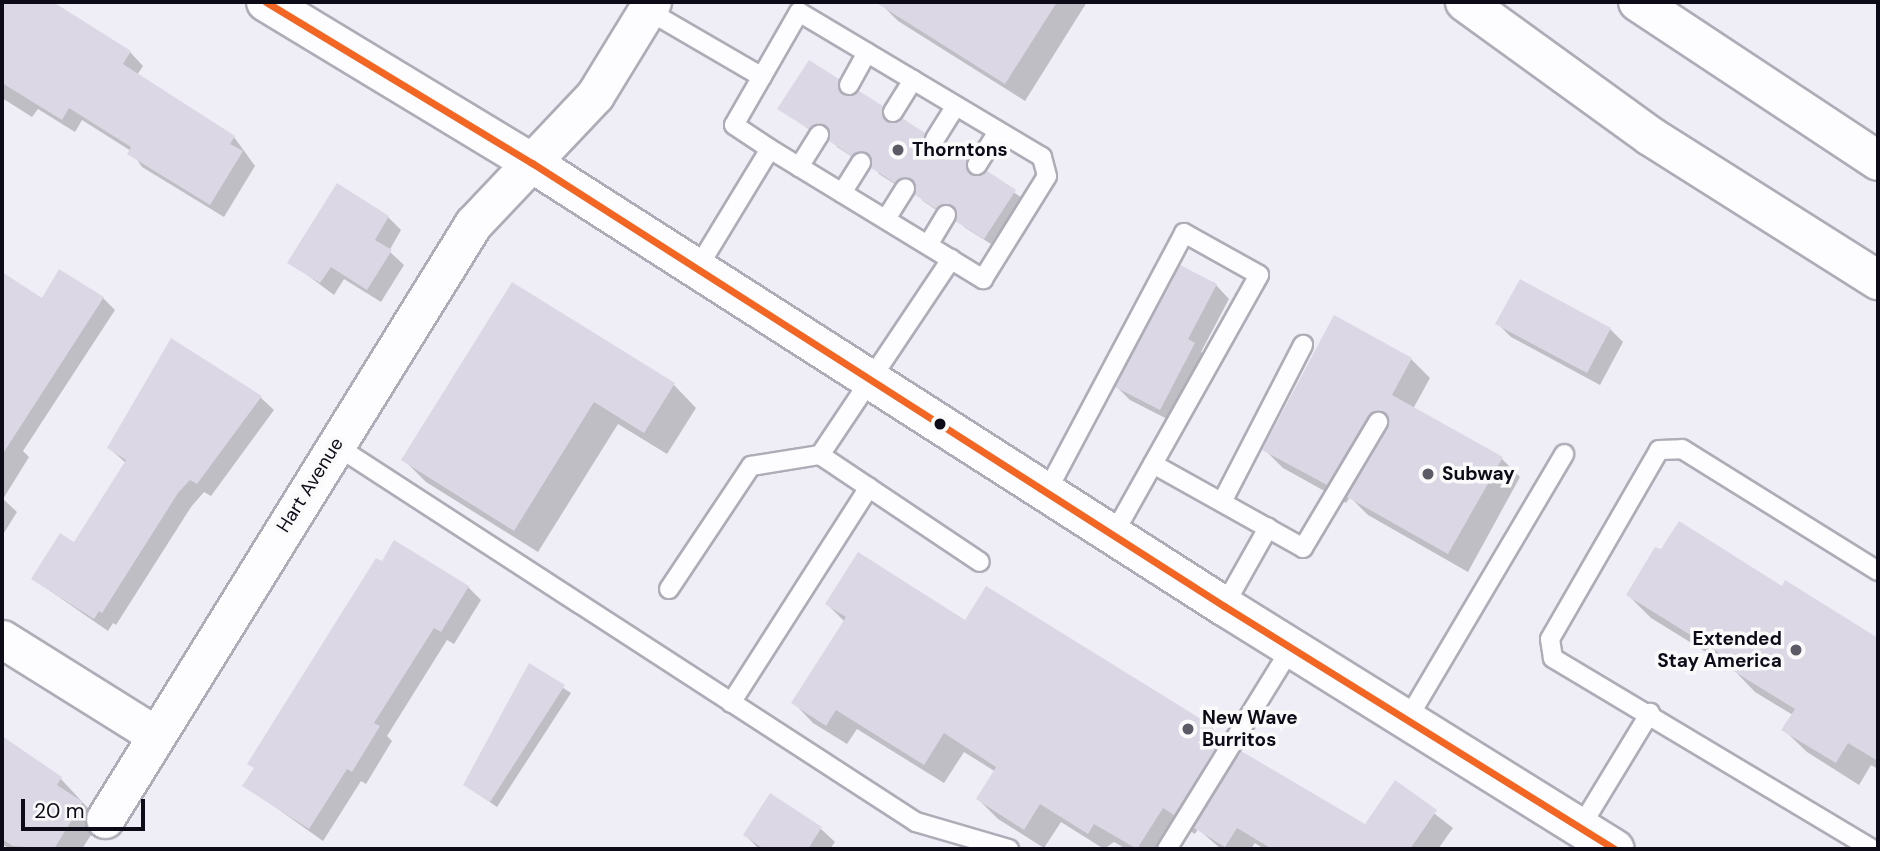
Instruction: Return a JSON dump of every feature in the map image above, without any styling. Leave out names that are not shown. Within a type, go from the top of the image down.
[{"type":"main road","points":[[266,2],[531,163],[1114,533],[1224,606],[1614,849]]},
{"type":"main road","points":[[1465,2],[1650,136],[1878,280]]},
{"type":"main road","points":[[1639,2],[1878,161]]},
{"type":"street","name":"Hart Avenue","points":[[105,819],[154,734],[473,224],[595,95],[650,6]]},
{"type":"street","points":[[2,639],[154,734]]},
{"type":"lane","points":[[650,6],[762,77]]},
{"type":"lane","points":[[802,7],[867,53],[1042,157],[1047,176],[983,279],[734,125],[802,7]]},
{"type":"lane","points":[[849,85],[867,53]]},
{"type":"lane","points":[[893,112],[913,80]]},
{"type":"lane","points":[[935,139],[956,106]]},
{"type":"lane","points":[[977,165],[999,132]]},
{"type":"lane","points":[[799,167],[819,135]]},
{"type":"lane","points":[[697,269],[770,149]]},
{"type":"lane","points":[[842,193],[861,162]]},
{"type":"lane","points":[[886,219],[905,189]]},
{"type":"lane","points":[[928,245],[946,215]]},
{"type":"lane","points":[[1047,491],[1184,233],[1259,275],[1114,533]]},
{"type":"lane","points":[[820,455],[868,378],[951,259]]},
{"type":"lane","points":[[1223,502],[1303,345]]},
{"type":"lane","points":[[1153,464],[1303,548],[1378,422]]},
{"type":"lane","points":[[335,445],[916,822],[1009,849]]},
{"type":"lane","points":[[1872,849],[1650,713],[1553,658],[1550,639],[1659,450],[1682,449],[1878,571]]},
{"type":"lane","points":[[1406,720],[1564,454]]},
{"type":"lane","points":[[669,589],[751,466],[820,455],[980,562]]},
{"type":"lane","points":[[731,703],[869,487]]},
{"type":"lane","points":[[1224,606],[1268,528]]},
{"type":"lane","points":[[1167,849],[1291,648]]},
{"type":"lane","points":[[1580,828],[1650,713]]},
{"type":"building","points":[[2,2],[53,2],[131,51],[123,64],[235,136],[230,144],[243,151],[210,205],[127,154],[131,147],[69,108],[62,120],[2,83]]},
{"type":"building","points":[[875,2],[1057,2],[1005,84]]},
{"type":"building","name":"Thorntons","points":[[809,60],[839,79],[843,94],[859,91],[883,106],[886,121],[902,118],[925,133],[930,149],[945,145],[967,159],[970,174],[987,171],[1016,190],[984,239],[955,221],[952,206],[936,209],[915,195],[910,179],[895,183],[871,168],[867,153],[852,156],[829,141],[826,126],[809,129],[777,109]]},
{"type":"building","points":[[337,183],[389,216],[375,240],[392,250],[367,290],[331,267],[320,283],[287,263]]},
{"type":"building","points":[[1180,265],[1217,284],[1188,339],[1195,343],[1160,410],[1115,387]]},
{"type":"building","points":[[59,269],[104,297],[2,455],[2,272],[42,298]]},
{"type":"building","points":[[1520,279],[1611,328],[1587,373],[1495,324]]},
{"type":"building","points":[[512,282],[675,383],[644,433],[594,402],[514,531],[401,460]]},
{"type":"building","points":[[1334,315],[1412,358],[1392,395],[1503,457],[1448,554],[1347,497],[1388,427],[1383,412],[1368,416],[1327,485],[1262,450]]},
{"type":"building","points":[[171,338],[262,396],[197,484],[190,480],[178,493],[102,613],[99,611],[94,619],[31,579],[60,533],[74,542],[126,460],[107,448]]},
{"type":"building","name":"Extended Stay America","points":[[1679,521],[1782,586],[1785,580],[1878,638],[1878,761],[1848,743],[1836,763],[1781,730],[1795,709],[1730,669],[1734,662],[1626,595],[1655,547],[1661,549]]},
{"type":"building","points":[[394,540],[469,586],[441,632],[434,628],[374,723],[380,726],[352,772],[347,769],[309,829],[242,786],[254,768],[247,764],[376,558],[382,561]]},
{"type":"building","points":[[858,552],[965,620],[986,586],[1214,727],[1211,732],[1222,739],[1174,815],[1163,808],[1137,849],[1094,824],[1088,834],[1040,804],[1024,830],[976,799],[996,767],[944,733],[924,765],[836,710],[826,726],[791,703],[846,617],[825,604]]},
{"type":"building","points":[[529,663],[565,685],[490,802],[463,785]]},
{"type":"building","points":[[2,736],[62,777],[57,785],[83,802],[54,849],[13,846],[2,839]]},
{"type":"building","points":[[1241,751],[1365,824],[1395,780],[1437,810],[1410,849],[1272,849],[1237,828],[1225,847],[1194,828]]},
{"type":"building","points":[[770,793],[822,827],[808,849],[764,849],[743,835]]},
{"type":"transit line","points":[[266,2],[532,163],[1224,606],[1614,849]]},
{"type":"place","name":"Thorntons","points":[[898,150]]},
{"type":"place","name":"Subway","points":[[1428,474]]},
{"type":"place","name":"Extended Stay America","points":[[1796,650]]},
{"type":"place","name":"New Wave Burritos","points":[[1188,729]]}]
